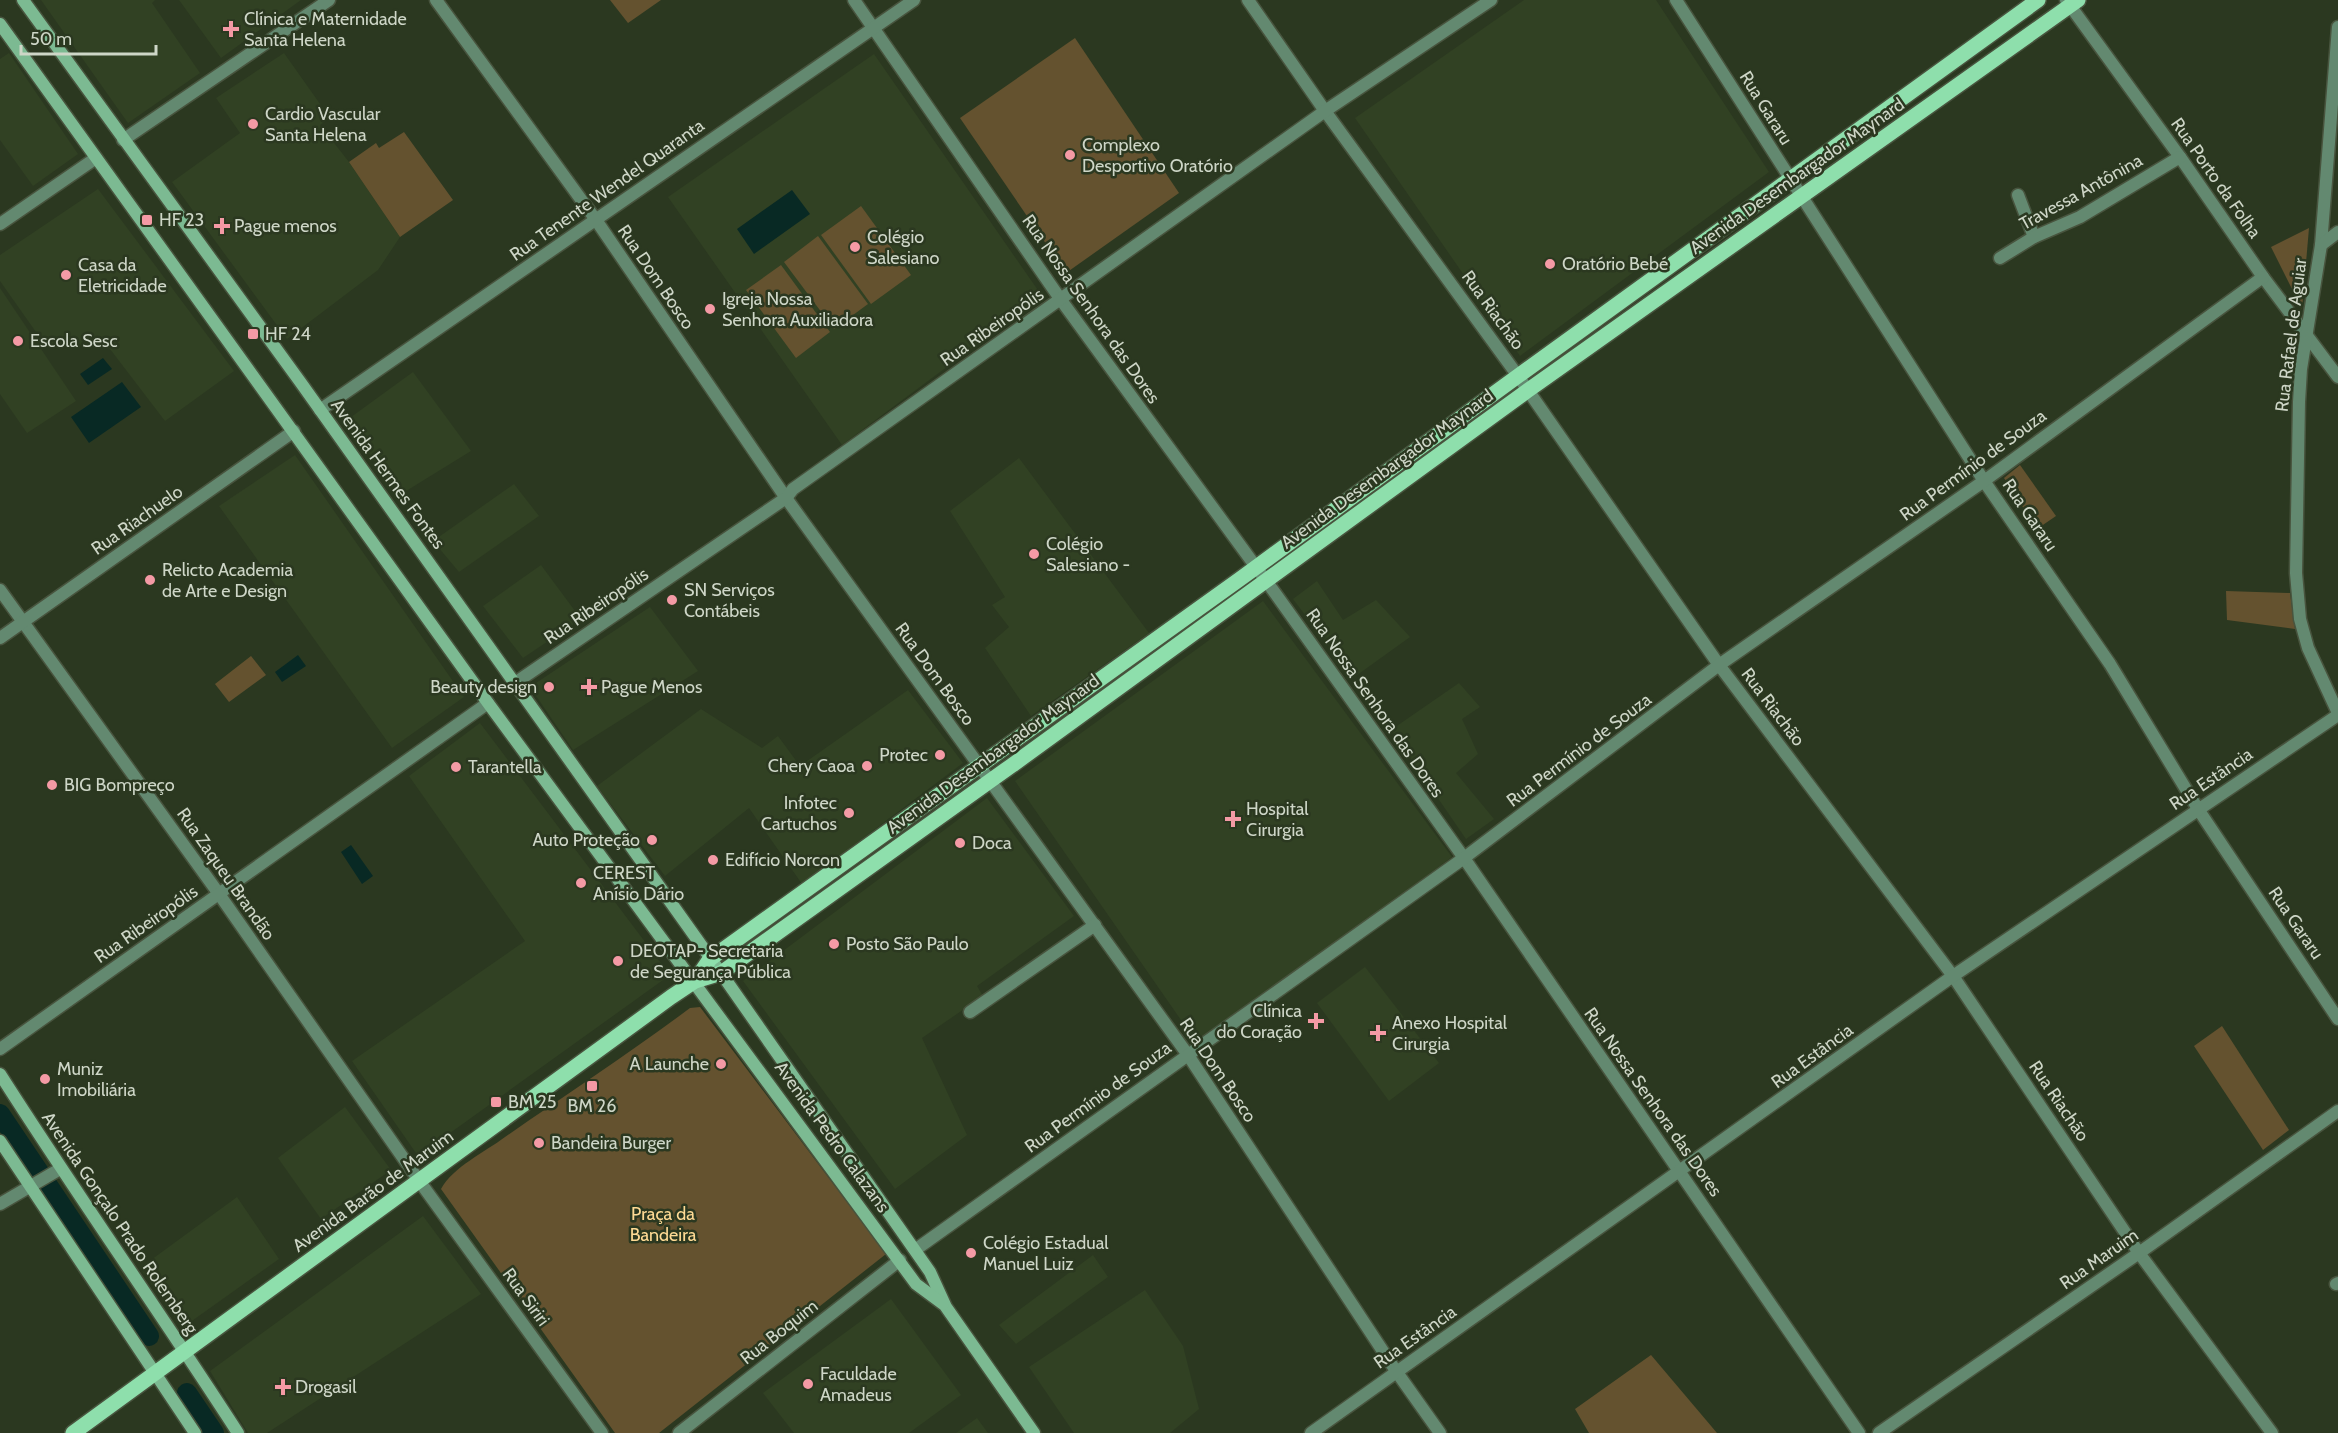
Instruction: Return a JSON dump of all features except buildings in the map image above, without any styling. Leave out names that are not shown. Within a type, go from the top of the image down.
[{"type":"main road","name":"Avenida Hermes Fontes","points":[[23,0],[320,410],[721,973]]},
{"type":"main road","name":"Avenida Desembargador Maynard","points":[[710,959],[1256,568],[2038,0]]},
{"type":"main road","name":"Avenida Desembargador Maynard","points":[[721,973],[1527,391],[2071,2]]},
{"type":"main road","points":[[0,24],[488,703],[695,981]]},
{"type":"main road","name":"Avenida Barão de Maruim","points":[[695,981],[710,959]]},
{"type":"main road","name":"Avenida Barão de Maruim","points":[[73,1433],[159,1378],[420,1182],[695,981],[721,973]]},
{"type":"main road","name":"Avenida Pedro Calazans","points":[[721,973],[930,1272],[946,1306],[1034,1433]]},
{"type":"main road","name":"Avenida Pedro Calazans","points":[[695,981],[916,1284],[946,1306]]},
{"type":"main road","name":"Avenida Gonçalo Prado Rolemberg","points":[[0,1074],[45,1178],[159,1378],[195,1433]]},
{"type":"main road","name":"Avenida Gonçalo Prado Rolemberg","points":[[0,1141],[45,1178],[188,1356],[238,1433]]},
{"type":"street","points":[[123,140],[329,0]]},
{"type":"street","name":"Rua Dom Bosco","points":[[436,0],[596,220],[786,498],[1188,1055],[1396,1371],[1440,1433]]},
{"type":"street","name":"Rua Nossa Senhora das Dores","points":[[854,0],[1061,300],[1464,858],[1859,1433]]},
{"type":"street","name":"Rua Tenente Wendel Quaranta","points":[[320,410],[915,0]]},
{"type":"street","name":"Rua Gararu","points":[[1676,0],[1984,481],[2110,664],[2199,809],[2338,1019]]},
{"type":"street","name":"Rua Ribeiropólis","points":[[515,683],[786,498],[793,489],[1325,111],[1489,1]]},
{"type":"street","name":"Rua Riachão","points":[[1255,2],[1325,111],[1518,376],[1719,665],[1953,976],[2139,1253],[2272,1433]]},
{"type":"street","name":"Rua Porto da Folha","points":[[2071,2],[2263,277],[2338,376]]},
{"type":"street","name":"Rua Rafael de Aguiar","points":[[2338,27],[2321,245],[2299,402],[2297,584],[2300,619],[2308,648],[2338,714]]},
{"type":"street","name":"Travessa Antônina","points":[[2000,258],[2034,237],[2080,217],[2180,157]]},
{"type":"street","points":[[0,224],[96,158]]},
{"type":"street","points":[[2018,195],[2034,237]]},
{"type":"street","points":[[2321,245],[2338,232]]},
{"type":"street","name":"Rua Permínio de Souza","points":[[915,1250],[1464,858],[1719,665],[1984,481],[2263,277]]},
{"type":"street","name":"Rua Riachuelo","points":[[0,638],[294,431]]},
{"type":"street","name":"Rua Zaqueu Brandão","points":[[0,590],[219,894],[420,1182]]},
{"type":"street","name":"Rua Ribeiropólis","points":[[0,1049],[488,703]]},
{"type":"street","name":"Rua Estância","points":[[1311,1433],[1953,976],[2338,714]]},
{"type":"street","points":[[970,1012],[1095,925]]},
{"type":"street","name":"Rua Maruim","points":[[1879,1433],[2139,1253],[2338,1111]]},
{"type":"street","points":[[0,1204],[45,1178]]},
{"type":"street","name":"Rua Siriri","points":[[420,1182],[602,1433]]},
{"type":"street","name":"Rua Boquim","points":[[679,1433],[900,1260]]},
{"type":"shaded area","points":[[41,0],[155,0],[152,3],[200,73],[128,123]]},
{"type":"shaded area","name":"Clínica e Maternidade Santa Helena","points":[[179,0],[301,0],[221,58]]},
{"type":"shaded area","name":"Oratório Bebé","points":[[1524,0],[1656,0],[1769,172],[1520,356],[1355,118]]},
{"type":"shaded area","points":[[9,53],[78,154],[33,186],[0,140],[0,59]]},
{"type":"shaded area","points":[[284,53],[330,118],[320,125],[349,162],[400,237],[378,270],[287,339],[172,182],[240,133],[216,98]]},
{"type":"shaded area","name":"Colégio Salesiano","points":[[874,54],[1042,296],[842,445],[668,197]]},
{"type":"shaded area","points":[[98,189],[234,371],[165,421],[110,349],[43,342],[0,281],[0,255]]},
{"type":"shaded area","name":"Escola Sesc","points":[[0,288],[76,401],[27,433],[0,394]]},
{"type":"shaded area","points":[[413,372],[471,451],[398,496],[347,420]]},
{"type":"shaded area","points":[[295,455],[464,697],[392,748],[219,506]]},
{"type":"shaded area","name":"Colégio Salesiano -","points":[[1019,458],[1149,633],[1031,716],[985,648],[1009,627],[992,605],[1005,597],[950,511]]},
{"type":"shaded area","points":[[514,484],[539,516],[459,572],[433,541]]},
{"type":"shaded area","points":[[541,565],[581,619],[523,658],[483,606]]},
{"type":"shaded area","points":[[1317,581],[1343,620],[1376,600],[1410,637],[1353,678],[1293,599]]},
{"type":"shaded area","name":"Hospital Cirurgia","points":[[1263,601],[1452,857],[1199,1046],[1015,781]]},
{"type":"shaded area","points":[[650,607],[698,671],[573,750],[530,687]]},
{"type":"shaded area","points":[[1459,683],[1480,707],[1462,719],[1478,754],[1456,773],[1494,819],[1466,839],[1391,730]]},
{"type":"shaded area","points":[[908,690],[963,763],[802,884],[749,808],[665,876],[597,786],[701,709],[762,748],[778,736],[800,766]]},
{"type":"shaded area","points":[[480,723],[670,975],[418,1156],[352,1061],[525,941],[409,776]]},
{"type":"shaded area","points":[[987,798],[1074,916],[977,986],[983,996],[922,1038],[967,1135],[895,1189],[743,981]]},
{"type":"shaded area","name":"Anexo Hospital Cirurgia","points":[[1365,967],[1439,1063],[1389,1101],[1317,1003]]},
{"type":"shaded area","points":[[345,1107],[391,1170],[321,1219],[278,1158]]},
{"type":"shaded area","points":[[237,1197],[279,1259],[182,1328],[140,1268]]},
{"type":"shaded area","points":[[423,1216],[481,1294],[267,1433],[248,1433],[210,1371]]},
{"type":"shaded area","points":[[1093,1255],[1108,1277],[1016,1344],[999,1325]]},
{"type":"shaded area","points":[[1145,1290],[1183,1346],[1199,1409],[1170,1433],[1074,1433],[1029,1367]]},
{"type":"shaded area","points":[[891,1299],[961,1395],[909,1433],[794,1433],[763,1393]]},
{"type":"shaded area","points":[[977,1418],[988,1433],[956,1433]]},
{"type":"green space","points":[[610,0],[661,0],[628,23]]},
{"type":"green space","name":"Complexo Desportivo Oratório","points":[[1075,38],[1179,193],[1066,273],[960,118]]},
{"type":"green space","points":[[404,132],[453,200],[400,237],[349,162],[376,143],[379,148]]},
{"type":"green space","points":[[861,206],[911,275],[871,304],[821,235]]},
{"type":"green space","points":[[2309,228],[2302,309],[2271,247]]},
{"type":"green space","points":[[818,236],[868,304],[834,329],[784,262]]},
{"type":"green space","points":[[781,265],[830,332],[796,358],[746,290]]},
{"type":"green space","points":[[2020,465],[2056,516],[2037,529],[2004,478]]},
{"type":"green space","points":[[2226,591],[2290,593],[2295,629],[2227,620]]},
{"type":"green space","points":[[251,656],[266,675],[229,702],[215,684]]},
{"type":"green space","name":"Praça da Bandeira","points":[[700,1007],[886,1254],[659,1433],[615,1433],[441,1189],[453,1174],[470,1160],[690,1008]]},
{"type":"green space","points":[[2222,1026],[2289,1130],[2263,1150],[2194,1046]]},
{"type":"green space","points":[[1651,1355],[1717,1433],[1589,1433],[1575,1409]]},
{"type":"water","points":[[792,190],[810,214],[754,254],[737,229]]},
{"type":"water","points":[[103,358],[112,369],[88,385],[80,374]]},
{"type":"water","points":[[122,382],[141,407],[89,443],[71,417]]},
{"type":"water","points":[[298,655],[306,666],[282,682],[275,672]]},
{"type":"water","points":[[351,845],[373,876],[362,884],[341,852]]},
{"type":"waterway","points":[[0,1114],[149,1336]]},
{"type":"waterway","points":[[187,1393],[214,1433]]},
{"type":"place","name":"Clínica e Maternidade Santa Helena","points":[[231,29]]},
{"type":"place","name":"Cardio Vascular Santa Helena","points":[[253,124]]},
{"type":"place","name":"Complexo Desportivo Oratório","points":[[1070,155]]},
{"type":"place","name":"HF 23","points":[[147,220]]},
{"type":"place","name":"Pague menos","points":[[222,226]]},
{"type":"place","name":"Colégio Salesiano","points":[[855,247]]},
{"type":"place","name":"Oratório Bebé","points":[[1550,264]]},
{"type":"place","name":"Casa da Eletricidade","points":[[66,275]]},
{"type":"place","name":"Igreja Nossa Senhora Auxiliadora","points":[[710,309]]},
{"type":"place","name":"HF 24","points":[[253,334]]},
{"type":"place","name":"Escola Sesc","points":[[18,341]]},
{"type":"place","name":"Colégio Salesiano -","points":[[1034,554]]},
{"type":"place","name":"Relicto Academia de Arte e Design","points":[[150,580]]},
{"type":"place","name":"SN Serviços Contábeis","points":[[672,600]]},
{"type":"place","name":"Beauty design","points":[[549,687]]},
{"type":"place","name":"Pague Menos","points":[[589,687]]},
{"type":"place","name":"Protec","points":[[940,755]]},
{"type":"place","name":"Chery Caoa","points":[[867,766]]},
{"type":"place","name":"Tarantella","points":[[456,767]]},
{"type":"place","name":"BIG Bompreço","points":[[52,785]]},
{"type":"place","name":"Infotec Cartuchos","points":[[849,813]]},
{"type":"place","name":"Hospital Cirurgia","points":[[1233,819]]},
{"type":"place","name":"Auto Proteção","points":[[652,840]]},
{"type":"place","name":"Doca","points":[[960,843]]},
{"type":"place","name":"Edifício Norcon","points":[[713,860]]},
{"type":"place","name":"CEREST Anísio Dário","points":[[581,883]]},
{"type":"place","name":"Posto São Paulo","points":[[834,944]]},
{"type":"place","name":"DEOTAP- Secretaria de Segurança Pública","points":[[618,961]]},
{"type":"place","name":"Clínica do Coração","points":[[1316,1021]]},
{"type":"place","name":"Anexo Hospital Cirurgia","points":[[1378,1033]]},
{"type":"place","name":"A Launche","points":[[721,1064]]},
{"type":"place","name":"Muniz Imobiliária","points":[[45,1079]]},
{"type":"place","name":"BM 26","points":[[592,1086]]},
{"type":"place","name":"BM 25","points":[[496,1102]]},
{"type":"place","name":"Bandeira Burger","points":[[539,1143]]},
{"type":"place","name":"Colégio Estadual Manuel Luiz","points":[[971,1253]]},
{"type":"place","name":"Faculdade Amadeus","points":[[808,1384]]},
{"type":"place","name":"Drogasil","points":[[283,1387]]}]
